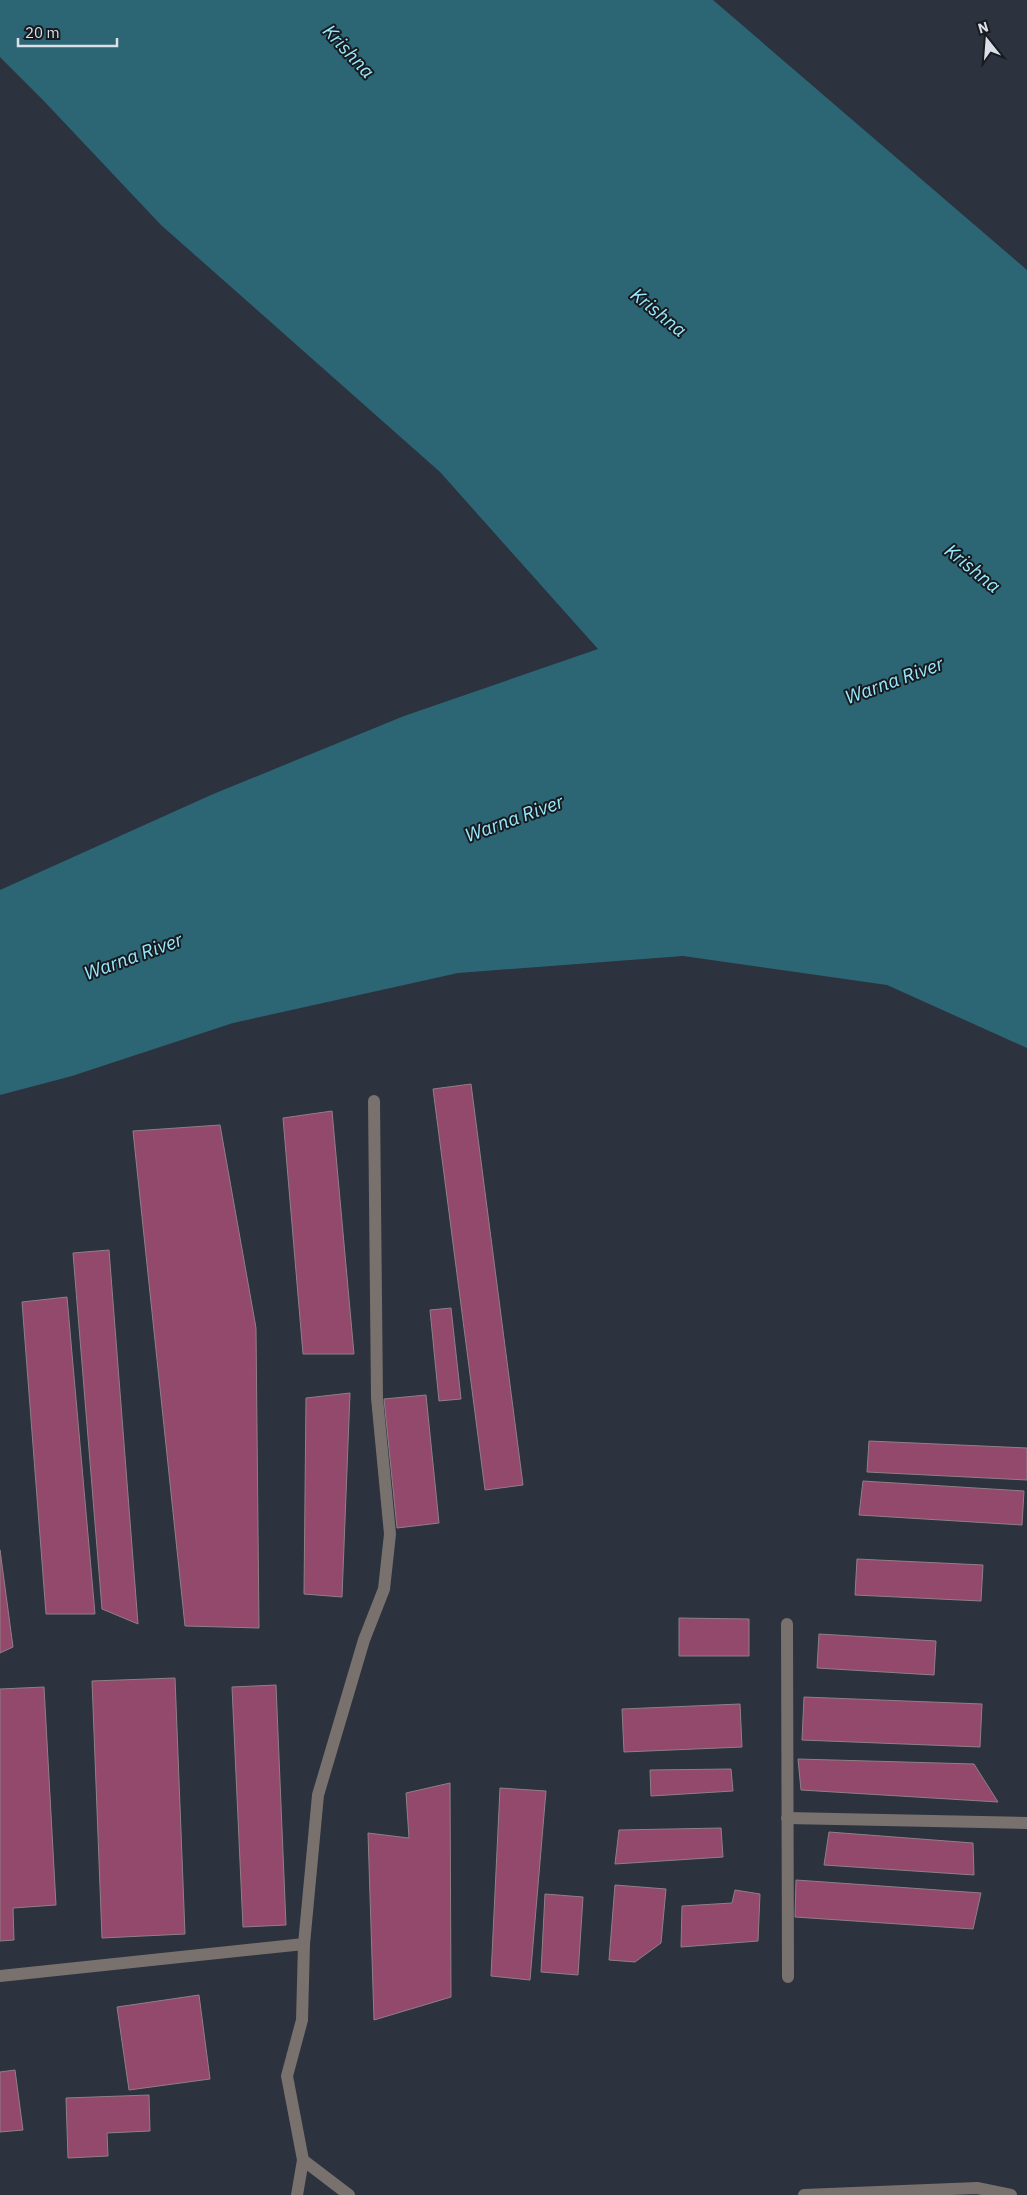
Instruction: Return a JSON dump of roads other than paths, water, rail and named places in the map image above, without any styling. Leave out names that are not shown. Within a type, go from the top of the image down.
[{"type":"street","points":[[297,2195],[303,2160],[287,2076],[302,2020],[304,1944],[318,1796],[364,1640],[384,1589],[390,1534],[377,1398],[374,1101]]},
{"type":"street","points":[[787,1624],[788,1977]]},
{"type":"street","points":[[787,1818],[1027,1823]]},
{"type":"street","points":[[0,1976],[304,1944]]},
{"type":"street","points":[[303,2160],[349,2195]]},
{"type":"street","points":[[804,2195],[977,2188],[1011,2195]]},
{"type":"water","points":[[0,0],[713,0],[1027,270],[1027,1048],[887,985],[683,956],[458,973],[233,1023],[72,1076],[0,1095],[0,890],[211,795],[404,716],[598,649],[440,472],[161,225],[0,57]]},
{"type":"water label","name":"Krishna","points":[[349,51]]},
{"type":"water label","name":"Krishna","points":[[659,312]]},
{"type":"water label","name":"Krishna","points":[[973,568]]},
{"type":"water label","name":"Warna River","points":[[894,680]]},
{"type":"water label","name":"Warna River","points":[[514,818]]},
{"type":"water label","name":"Warna River","points":[[133,956]]}]
